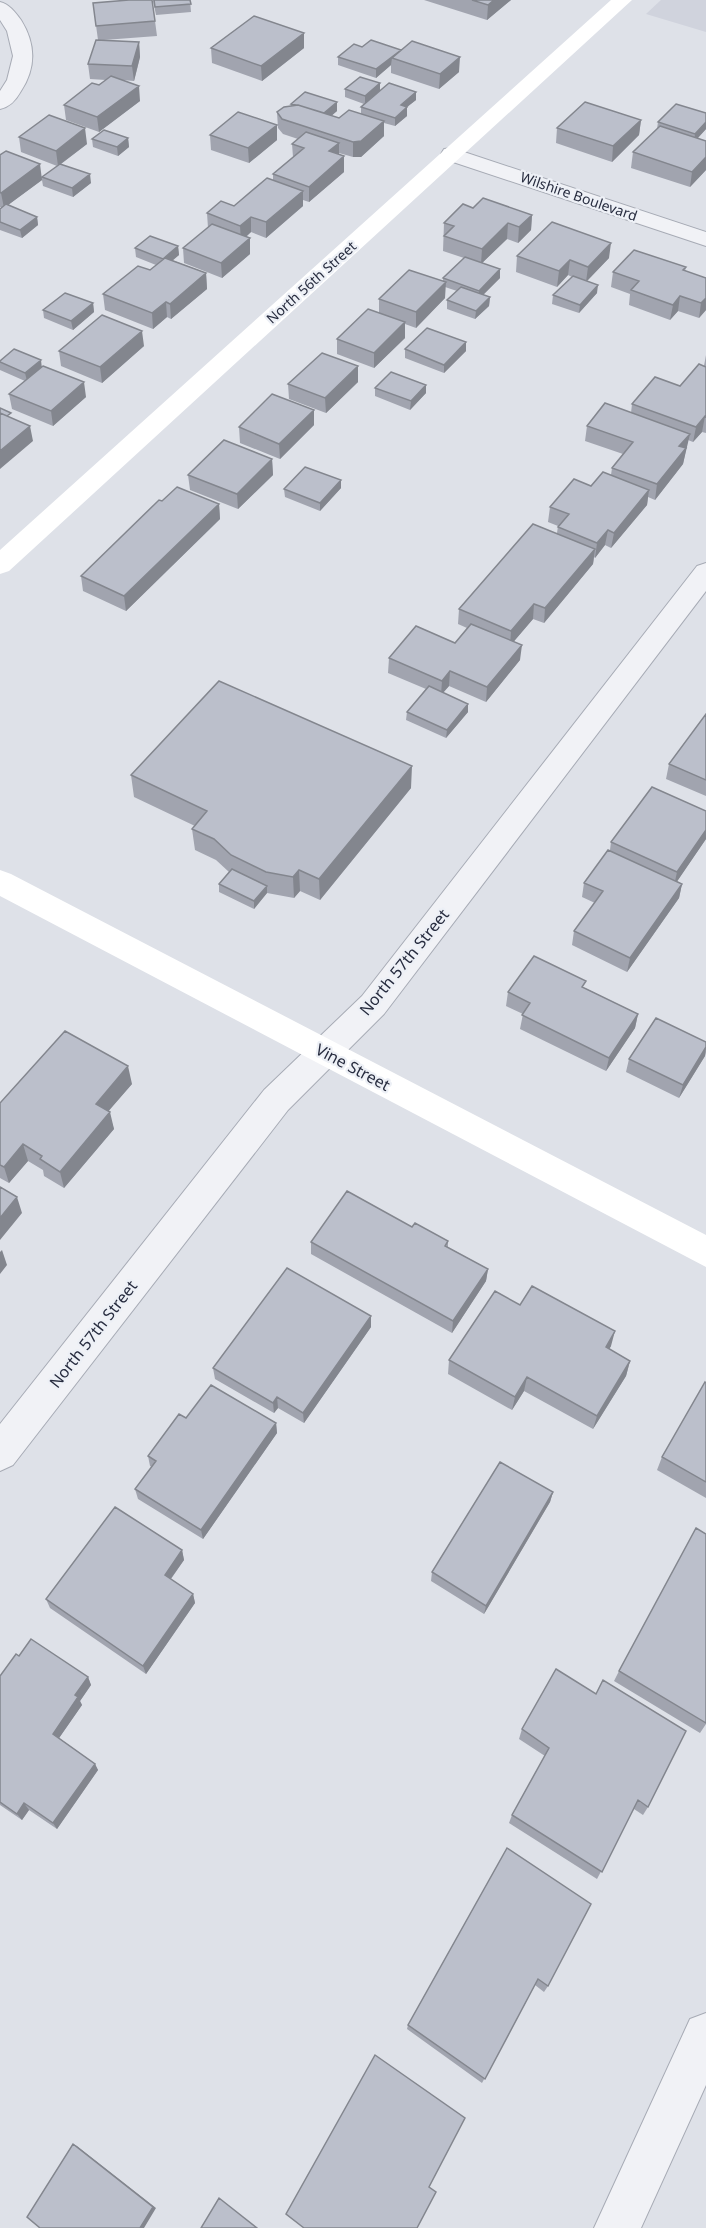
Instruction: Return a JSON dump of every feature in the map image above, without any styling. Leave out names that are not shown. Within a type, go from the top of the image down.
[{"type":"main road","name":"North 56th Street","points":[[0,565],[622,0]]},
{"type":"main road","name":"Vine Street","points":[[0,882],[706,1252]]},
{"type":"street","points":[[0,103],[14,89],[20,77],[24,58],[22,39],[6,14]]},
{"type":"street","name":"Wilshire Boulevard","points":[[452,154],[706,239]]},
{"type":"street","name":"North 57th Street","points":[[0,1453],[276,1100],[373,1005],[706,572]]},
{"type":"street","points":[[617,2228],[706,2035]]},
{"type":"shaded area","points":[[661,0],[706,0],[706,32],[646,14]]},
{"type":"building","points":[[152,0],[155,21],[96,26],[93,3]]},
{"type":"building","points":[[154,0],[190,0],[191,4],[155,7]]},
{"type":"building","points":[[472,0],[494,0],[488,5]]},
{"type":"building","points":[[254,16],[304,33],[261,66],[211,48]]},
{"type":"building","points":[[96,40],[139,42],[132,66],[88,64]]},
{"type":"building","points":[[371,40],[401,50],[376,69],[338,57],[354,44],[362,47]]},
{"type":"building","points":[[412,41],[460,57],[440,74],[392,58]]},
{"type":"building","points":[[111,76],[139,86],[97,117],[64,105],[92,83],[99,85]]},
{"type":"building","points":[[360,77],[380,83],[365,96],[345,89]]},
{"type":"building","points":[[389,83],[416,92],[401,105],[407,107],[395,118],[361,107]]},
{"type":"building","points":[[305,92],[337,102],[324,113],[291,104]]},
{"type":"building","points":[[585,102],[641,120],[613,146],[557,128]]},
{"type":"building","points":[[676,104],[706,113],[706,122],[695,134],[658,122]]},
{"type":"building","points":[[298,105],[339,118],[349,110],[384,121],[361,141],[353,142],[282,119],[277,112],[284,107]]},
{"type":"building","points":[[238,112],[277,125],[248,148],[210,135]]},
{"type":"building","points":[[49,115],[85,128],[56,151],[19,137]]},
{"type":"building","points":[[660,126],[706,141],[706,157],[692,172],[633,152]]},
{"type":"building","points":[[104,130],[128,138],[117,147],[92,139]]},
{"type":"building","points":[[306,132],[339,143],[329,151],[344,156],[309,187],[273,174],[304,148],[292,144]]},
{"type":"building","points":[[6,151],[40,164],[1,193],[0,155]]},
{"type":"building","points":[[60,164],[90,174],[72,188],[42,177]]},
{"type":"building","points":[[267,178],[303,191],[266,222],[251,217],[240,226],[207,213],[221,201],[234,206]]},
{"type":"building","points":[[483,198],[532,215],[519,227],[508,223],[482,249],[444,236],[454,226],[444,223],[463,204],[473,208]]},
{"type":"building","points":[[6,204],[37,217],[20,230],[0,222],[0,209]]},
{"type":"building","points":[[552,222],[611,243],[588,267],[570,260],[559,271],[517,256]]},
{"type":"building","points":[[212,224],[250,238],[221,263],[183,248]]},
{"type":"building","points":[[150,236],[178,246],[163,259],[135,248]]},
{"type":"building","points":[[634,250],[686,267],[683,270],[706,278],[706,298],[701,303],[680,296],[673,305],[631,290],[639,281],[613,272]]},
{"type":"building","points":[[465,257],[500,269],[479,291],[443,278]]},
{"type":"building","points":[[165,258],[206,273],[170,304],[166,302],[152,313],[103,294],[138,266],[150,270]]},
{"type":"building","points":[[409,270],[446,282],[416,312],[379,299]]},
{"type":"building","points":[[573,276],[598,285],[580,305],[553,295]]},
{"type":"building","points":[[461,287],[490,297],[476,311],[447,300]]},
{"type":"building","points":[[65,293],[93,303],[71,321],[43,310]]},
{"type":"building","points":[[368,309],[405,322],[374,353],[337,339]]},
{"type":"building","points":[[102,315],[142,331],[100,367],[59,351]]},
{"type":"building","points":[[427,328],[466,342],[444,365],[405,349]]},
{"type":"building","points":[[14,349],[41,360],[25,373],[0,362]]},
{"type":"building","points":[[322,353],[358,366],[325,398],[288,384]]},
{"type":"building","points":[[699,364],[706,367],[706,417],[696,427],[632,404],[655,377],[680,386]]},
{"type":"building","points":[[43,366],[84,382],[51,411],[9,394]]},
{"type":"building","points":[[391,372],[426,385],[411,401],[375,388]]},
{"type":"building","points":[[272,394],[314,410],[279,444],[239,427]]},
{"type":"building","points":[[605,403],[690,434],[679,446],[686,448],[657,484],[612,468],[633,442],[587,426]]},
{"type":"building","points":[[0,408],[11,413],[7,416],[0,413]]},
{"type":"building","points":[[0,413],[30,426],[0,451]]},
{"type":"building","points":[[224,440],[272,459],[237,494],[188,475]]},
{"type":"building","points":[[305,467],[341,480],[320,503],[284,489]]},
{"type":"building","points":[[603,472],[649,490],[614,533],[608,530],[597,543],[558,527],[569,514],[550,507],[574,479],[591,486]]},
{"type":"building","points":[[177,487],[219,504],[124,596],[81,576],[159,500],[162,501]]},
{"type":"building","points":[[533,524],[595,549],[545,608],[534,604],[511,631],[459,609]]},
{"type":"building","points":[[471,624],[522,645],[487,687],[450,671],[442,681],[389,658],[416,626],[455,643]]},
{"type":"building","points":[[219,681],[412,766],[319,879],[299,870],[293,877],[266,872],[231,855],[214,839],[192,829],[207,811],[131,775]]},
{"type":"building","points":[[429,686],[468,704],[447,730],[407,712]]},
{"type":"building","points":[[706,714],[706,780],[669,764]]},
{"type":"building","points":[[652,787],[706,811],[706,830],[677,872],[611,842]]},
{"type":"building","points":[[608,850],[682,884],[630,958],[574,931],[603,891],[584,883]]},
{"type":"building","points":[[232,869],[267,886],[254,901],[219,884]]},
{"type":"building","points":[[534,956],[586,981],[582,987],[638,1014],[609,1058],[522,1015],[530,1003],[508,992]]},
{"type":"building","points":[[656,1018],[706,1042],[706,1047],[683,1085],[629,1059]]},
{"type":"building","points":[[65,1031],[128,1066],[96,1104],[110,1112],[60,1172],[40,1159],[42,1156],[23,1144],[4,1167],[0,1165],[0,1103]]},
{"type":"building","points":[[0,1187],[17,1197],[0,1218]]},
{"type":"building","points":[[347,1191],[412,1227],[415,1223],[448,1241],[445,1246],[488,1269],[453,1321],[311,1242]]},
{"type":"building","points":[[287,1268],[371,1316],[303,1413],[277,1397],[273,1403],[213,1368]]},
{"type":"building","points":[[532,1286],[615,1331],[606,1347],[630,1361],[597,1416],[527,1377],[515,1397],[449,1360],[495,1291],[520,1305]]},
{"type":"building","points":[[706,1383],[706,1482],[662,1457]]},
{"type":"building","points":[[211,1385],[276,1423],[201,1530],[135,1489],[156,1461],[148,1456],[179,1414],[186,1418]]},
{"type":"building","points":[[500,1462],[553,1492],[486,1606],[432,1572]]},
{"type":"building","points":[[115,1507],[182,1550],[165,1575],[193,1594],[143,1666],[46,1599]]},
{"type":"building","points":[[696,1528],[706,1534],[706,1723],[619,1671]]},
{"type":"building","points":[[31,1639],[88,1677],[75,1695],[78,1697],[53,1734],[95,1764],[53,1823],[24,1803],[17,1814],[0,1802],[0,1676],[16,1654],[19,1656]]},
{"type":"building","points":[[556,1669],[596,1694],[603,1680],[686,1731],[648,1807],[638,1800],[602,1872],[512,1815],[549,1748],[522,1729]]},
{"type":"building","points":[[507,1848],[591,1904],[548,1986],[538,1979],[485,2079],[408,2025]]},
{"type":"building","points":[[375,2055],[465,2118],[429,2187],[436,2192],[417,2228],[304,2228],[286,2214]]},
{"type":"building","points":[[73,2144],[153,2207],[140,2228],[40,2228],[27,2217]]},
{"type":"building","points":[[219,2198],[257,2228],[201,2228]]}]
